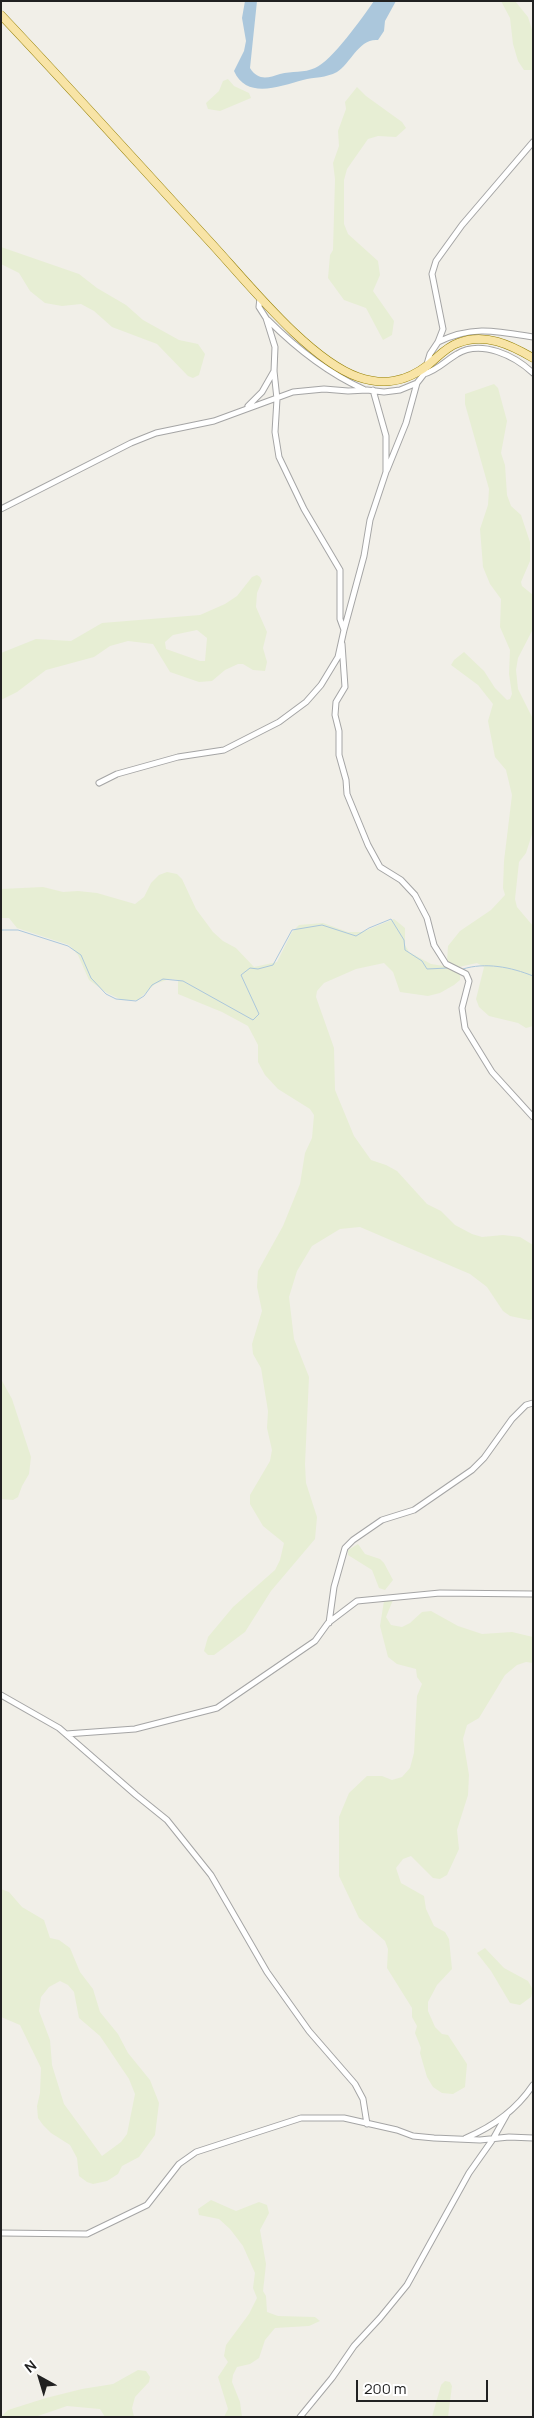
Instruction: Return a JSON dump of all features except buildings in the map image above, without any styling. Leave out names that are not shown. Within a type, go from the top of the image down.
[{"type":"main road","points":[[1,15],[260,296],[316,352],[341,369],[357,377],[375,382],[394,382],[410,377],[445,350],[469,340],[486,339],[502,342],[533,358]]},
{"type":"street","points":[[99,783],[117,774],[178,757],[224,750],[279,722],[306,702],[321,685],[338,657],[364,556],[370,520],[386,472],[406,423],[418,383],[424,374],[430,354],[438,342],[443,329],[432,274],[436,261],[462,225],[533,142]]},
{"type":"street","points":[[260,296],[258,307],[284,337],[329,370],[364,390]]},
{"type":"street","points":[[266,318],[275,347],[274,371],[277,399],[275,432],[280,457],[304,509],[340,570],[340,619],[344,630]]},
{"type":"street","points":[[438,342],[452,335],[482,329],[533,337]]},
{"type":"street","points":[[424,374],[434,371],[456,354],[472,348],[496,351],[513,357],[533,373]]},
{"type":"street","points":[[246,408],[262,392],[274,371]]},
{"type":"street","points":[[1,508],[140,438],[182,426],[214,421],[293,392],[324,389],[384,392],[400,390],[418,383]]},
{"type":"street","points":[[373,390],[386,436],[386,472]]},
{"type":"street","points":[[342,641],[345,663],[345,688],[336,702],[336,715],[339,731],[339,755],[346,780],[347,794],[368,845],[380,867],[401,880],[410,890],[427,918],[434,945],[446,964],[466,974],[469,981],[462,1008],[465,1028],[469,1036],[492,1072],[533,1117]]},
{"type":"street","points":[[328,1623],[334,1587],[345,1548],[353,1540],[382,1520],[414,1510],[472,1470],[484,1458],[512,1419],[526,1405],[533,1403]]},
{"type":"street","points":[[66,1734],[135,1728],[217,1708],[315,1641],[328,1623],[357,1601],[440,1593],[533,1594]]},
{"type":"street","points":[[1,1695],[66,1734],[136,1795],[148,1802],[184,1838],[212,1875],[267,1972],[309,2031],[355,2084],[363,2099],[366,2124]]},
{"type":"street","points":[[466,2138],[507,2114],[525,2097],[533,2085]]},
{"type":"street","points":[[300,2417],[332,2378],[354,2346],[407,2285],[469,2173],[493,2139],[507,2114]]},
{"type":"street","points":[[1,2233],[87,2234],[147,2205],[179,2164],[196,2152],[217,2143],[301,2118],[344,2118],[397,2130],[413,2136],[493,2139],[533,2138]]},
{"type":"green space","points":[[501,1],[515,1],[528,17],[533,33],[533,70],[524,70],[518,61],[513,44],[510,18]]},
{"type":"green space","points":[[228,79],[234,86],[249,93],[251,98],[220,111],[208,109],[206,103],[219,91],[223,81]]},
{"type":"green space","points":[[357,87],[366,96],[402,122],[406,128],[396,137],[378,136],[368,139],[347,169],[344,180],[344,224],[348,234],[378,261],[380,275],[373,291],[394,321],[392,335],[383,340],[366,308],[344,300],[328,278],[330,255],[333,250],[335,179],[333,163],[339,146],[338,131],[346,109],[345,102]]},
{"type":"green space","points":[[1,247],[79,274],[97,288],[126,305],[143,320],[179,340],[198,344],[205,354],[199,375],[193,378],[188,376],[157,344],[112,327],[94,311],[81,304],[62,306],[45,303],[30,291],[19,273],[1,264]]},
{"type":"green space","points":[[494,384],[498,388],[507,421],[501,453],[505,465],[507,495],[511,506],[521,515],[530,542],[530,561],[521,582],[522,586],[533,595],[533,629],[518,658],[516,670],[518,689],[533,719],[533,831],[526,853],[519,862],[515,899],[517,907],[533,926],[533,1026],[526,1028],[518,1023],[489,1016],[479,1007],[476,999],[484,967],[477,963],[459,967],[447,962],[448,946],[460,931],[491,910],[505,895],[503,888],[504,861],[512,795],[506,770],[495,757],[488,721],[493,704],[478,685],[451,665],[464,652],[484,671],[495,688],[507,700],[510,699],[512,694],[509,674],[510,650],[500,627],[501,599],[490,584],[483,567],[480,529],[488,505],[489,489],[465,404],[465,394]]},
{"type":"green space","points":[[257,575],[262,581],[257,593],[256,607],[267,632],[263,648],[267,662],[265,671],[253,670],[243,664],[238,664],[225,670],[212,681],[199,682],[170,672],[153,644],[128,641],[110,646],[94,657],[46,670],[17,692],[1,700],[1,653],[36,639],[71,641],[102,623],[200,615],[225,604],[237,596],[252,577]],"holes":[[[197,630],[207,638],[205,661],[166,649],[165,642],[173,635]]]},
{"type":"green space","points":[[167,872],[177,874],[182,879],[196,909],[213,932],[223,941],[236,948],[254,967],[277,962],[292,932],[299,925],[323,923],[348,932],[362,932],[394,919],[405,928],[405,945],[409,952],[431,964],[450,967],[460,973],[460,980],[454,985],[440,993],[428,996],[400,992],[393,972],[384,963],[356,969],[324,983],[317,991],[316,997],[334,1048],[335,1090],[354,1136],[371,1160],[397,1171],[427,1204],[441,1211],[455,1225],[472,1234],[482,1237],[503,1235],[520,1237],[533,1245],[533,1319],[529,1320],[510,1316],[503,1311],[487,1287],[470,1274],[360,1227],[340,1229],[312,1246],[297,1271],[289,1297],[294,1339],[309,1377],[305,1464],[306,1483],[317,1517],[315,1539],[271,1591],[245,1632],[214,1655],[208,1655],[204,1651],[208,1637],[233,1607],[275,1570],[280,1560],[284,1543],[263,1526],[250,1504],[250,1495],[270,1461],[272,1450],[267,1428],[268,1411],[261,1368],[253,1354],[252,1344],[262,1311],[257,1287],[258,1271],[283,1226],[300,1184],[305,1153],[312,1138],[314,1115],[310,1109],[278,1089],[265,1075],[258,1062],[258,1045],[248,1026],[222,1012],[178,994],[178,980],[169,979],[155,984],[138,1000],[122,1000],[107,993],[89,980],[78,955],[69,945],[17,928],[9,918],[1,918],[1,889],[43,887],[63,892],[97,893],[135,904],[144,897],[151,883],[159,875]]},
{"type":"green space","points":[[1,1379],[12,1399],[31,1457],[29,1474],[18,1497],[13,1500],[1,1499]]},
{"type":"green space","points":[[358,1544],[365,1554],[380,1559],[384,1563],[393,1580],[385,1590],[379,1588],[372,1570],[348,1555],[348,1550]]},
{"type":"green space","points":[[393,1600],[386,1617],[391,1625],[402,1627],[410,1623],[422,1612],[431,1611],[458,1626],[482,1634],[512,1632],[533,1637],[533,1663],[526,1662],[517,1665],[505,1675],[479,1718],[467,1725],[463,1739],[469,1775],[468,1795],[457,1830],[459,1849],[447,1875],[440,1879],[433,1878],[411,1856],[403,1859],[396,1868],[401,1883],[424,1896],[426,1909],[434,1926],[445,1932],[449,1939],[452,1969],[437,1985],[428,2002],[428,2011],[435,2027],[442,2034],[448,2035],[467,2064],[465,2087],[453,2094],[442,2093],[433,2087],[427,2077],[420,2053],[421,2048],[415,2033],[417,2026],[412,2017],[412,2008],[387,1968],[388,1949],[385,1941],[359,1918],[339,1876],[339,1817],[349,1793],[367,1776],[382,1776],[392,1780],[402,1777],[410,1768],[414,1753],[417,1696],[422,1684],[417,1677],[416,1669],[397,1664],[388,1657],[380,1626],[384,1601]]},
{"type":"green space","points":[[1,1889],[9,1892],[22,1907],[44,1920],[50,1938],[59,1940],[70,1948],[80,1972],[93,1989],[100,2012],[118,2034],[128,2053],[150,2080],[159,2103],[155,2135],[139,2157],[122,2166],[118,2174],[107,2181],[93,2184],[79,2176],[77,2158],[70,2145],[51,2133],[38,2118],[37,2106],[40,2093],[41,2068],[20,2025],[1,2017]],"holes":[[[60,1981],[68,1985],[74,1992],[79,2018],[100,2036],[129,2079],[135,2094],[127,2134],[121,2142],[102,2156],[64,2104],[52,2065],[50,2040],[39,2011],[41,1997],[49,1987]]]},
{"type":"green space","points":[[485,1948],[504,1968],[528,1981],[533,1990],[531,1997],[520,2005],[510,2003],[491,1971],[477,1953]]},
{"type":"green space","points":[[211,2200],[236,2211],[259,2202],[267,2205],[269,2213],[260,2230],[266,2264],[263,2291],[266,2296],[267,2312],[278,2316],[315,2317],[320,2321],[309,2326],[275,2328],[265,2340],[259,2358],[250,2364],[237,2367],[232,2382],[240,2402],[242,2417],[224,2417],[228,2409],[218,2377],[228,2362],[224,2356],[226,2345],[249,2314],[257,2298],[253,2288],[255,2273],[243,2246],[230,2229],[219,2219],[199,2215],[198,2209]]},
{"type":"green space","points":[[138,2370],[146,2371],[150,2377],[149,2382],[135,2397],[132,2408],[134,2417],[105,2417],[100,2409],[67,2406],[35,2417],[1,2417],[8,2410],[46,2398],[113,2384]]},
{"type":"green space","points":[[445,2381],[450,2382],[452,2386],[448,2417],[432,2417],[441,2385]]},
{"type":"water","points":[[245,1],[257,1],[250,68],[260,77],[271,77],[284,73],[307,71],[322,64],[355,28],[374,1],[396,1],[385,21],[384,31],[378,40],[371,40],[360,47],[337,72],[265,89],[247,85],[240,80],[234,71],[244,51],[246,41],[242,18]]},
{"type":"waterway","points":[[1,930],[18,930],[68,946],[81,955],[91,978],[106,994],[116,999],[136,1001],[144,996],[152,985],[163,979],[183,981],[253,1020],[259,1014],[241,975],[250,968],[258,969],[273,965],[292,930],[322,925],[356,936],[369,928],[391,919],[404,940],[405,950],[422,961],[427,969],[448,968]]},
{"type":"waterway","points":[[463,969],[480,966],[498,966],[533,976]]}]
